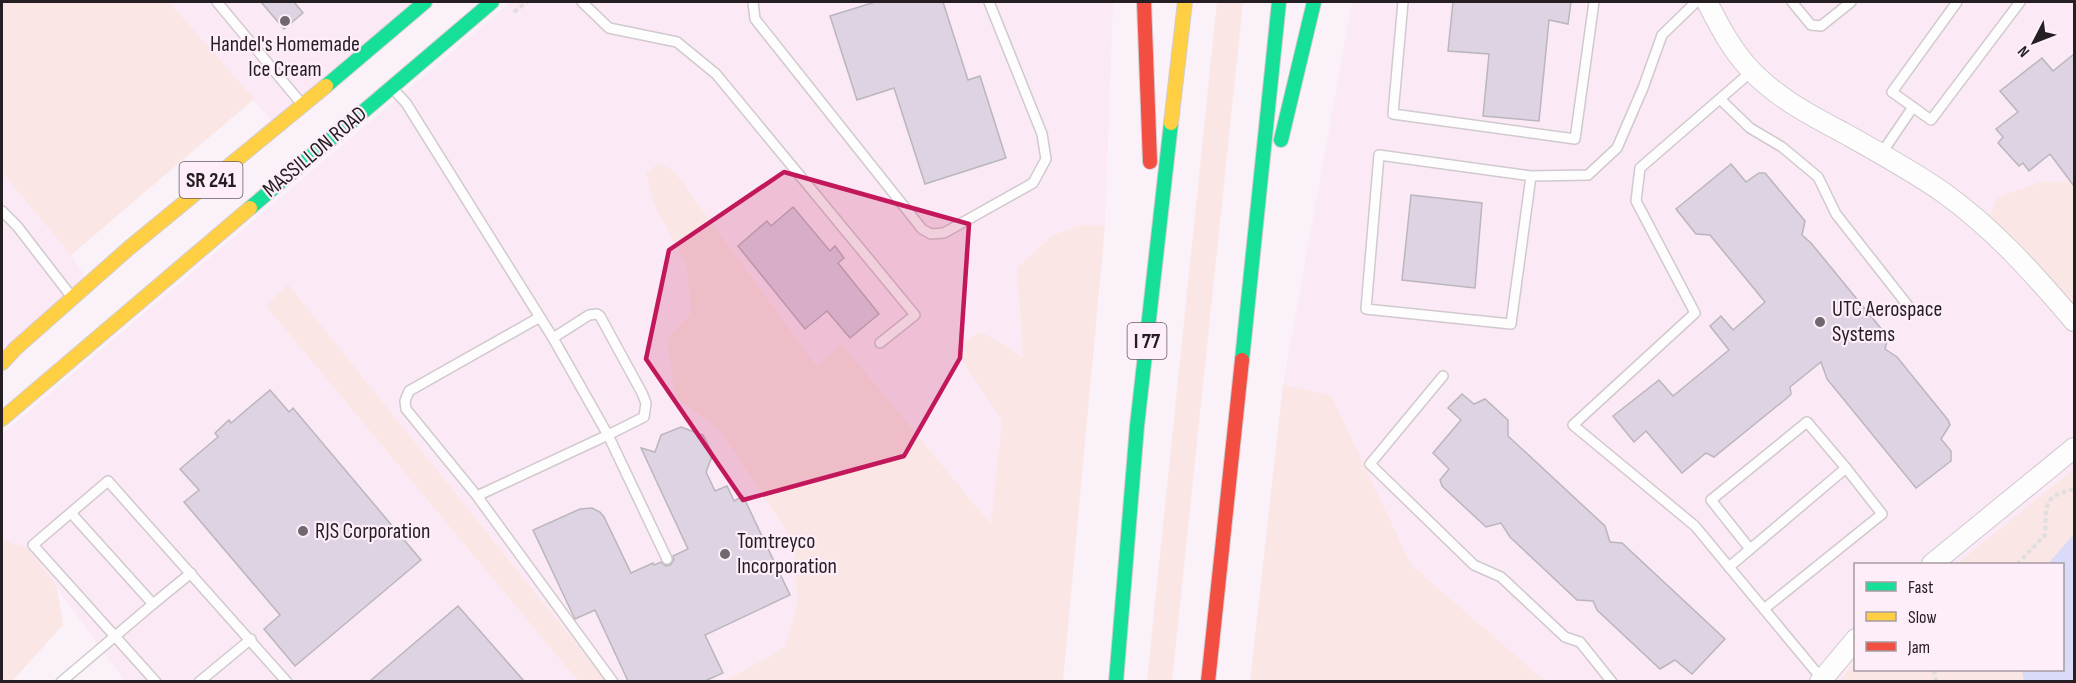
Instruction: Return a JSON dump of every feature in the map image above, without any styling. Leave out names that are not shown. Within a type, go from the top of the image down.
[{"type":"main road","name":"MASSILLON ROAD","points":[[5,356],[129,248],[425,2]]},
{"type":"main road","name":"MASSILLON ROAD","points":[[2,419],[492,2]]},
{"type":"main road","points":[[1144,2],[1152,284]]},
{"type":"main road","name":"I 77","points":[[1116,681],[1123,577],[1152,284],[1185,2]]},
{"type":"main road","points":[[1208,681],[1279,2]]},
{"type":"main road","points":[[1257,213],[1284,127],[1314,2]]},
{"type":"street","points":[[1707,2],[1726,40],[1770,88],[1798,108],[1881,154],[1944,193],[2022,260],[2074,321]]},
{"type":"street","points":[[1933,563],[2074,448]]},
{"type":"street","points":[[1821,680],[1854,641]]},
{"type":"lane","points":[[217,2],[302,105]]},
{"type":"lane","points":[[582,2],[609,28],[677,42],[716,74],[915,315],[880,343]]},
{"type":"lane","points":[[753,2],[755,20],[922,229],[931,234],[944,233],[1033,183],[1046,159],[1042,134],[989,2]]},
{"type":"lane","points":[[1403,2],[1393,114],[1575,139],[1594,2]]},
{"type":"lane","points":[[1531,176],[1511,324],[1366,309],[1379,155],[1531,176],[1588,175],[1617,148],[1643,88],[1662,35],[1696,2]]},
{"type":"lane","points":[[1792,2],[1811,25],[1821,26],[1851,2]]},
{"type":"lane","points":[[1957,2],[1892,92],[1932,120],[2020,2]]},
{"type":"lane","points":[[1752,71],[1640,168],[1636,201],[1695,313],[1573,425],[1695,526],[1821,680]]},
{"type":"lane","points":[[392,87],[406,103],[553,338],[608,435],[668,559]]},
{"type":"lane","points":[[1719,99],[1750,128],[1782,147],[1818,177],[1836,214],[1910,307]]},
{"type":"lane","points":[[1881,154],[1913,107]]},
{"type":"lane","points":[[2,211],[17,226],[73,298]]},
{"type":"lane","points":[[477,496],[644,417],[646,403],[603,320],[597,314],[592,314],[553,338]]},
{"type":"lane","points":[[540,317],[409,391],[405,401],[406,409],[477,496],[613,681]]},
{"type":"lane","points":[[1443,376],[1370,464],[1474,565],[1501,577],[1565,637],[1580,642],[1612,681]]},
{"type":"lane","points":[[1750,549],[1711,500],[1807,422],[1882,514],[1764,609]]},
{"type":"lane","points":[[1729,567],[1846,468]]},
{"type":"lane","points":[[156,681],[33,545],[108,481],[287,681]]},
{"type":"lane","points":[[71,513],[153,604]]},
{"type":"lane","points":[[61,681],[191,573]]},
{"type":"lane","points":[[199,681],[251,639]]},
{"type":"path","points":[[2018,563],[2044,535],[2045,512],[2049,501],[2060,493],[2074,488]]},
{"type":"highlighted area","points":[[784,172],[969,224],[960,358],[904,456],[743,500],[646,359],[669,250]]},
{"type":"shaded area","points":[[2,2],[169,2],[254,99],[71,255],[2,172]]},
{"type":"shaded area","points":[[169,2],[425,2],[276,126]]},
{"type":"shaded area","points":[[511,2],[1113,2],[1105,226],[1081,225],[1019,307],[1023,360],[1008,347],[954,349],[1002,420],[992,525],[843,345],[817,367],[674,171],[654,204],[686,265],[691,313],[675,397],[720,430],[795,544],[797,605],[785,647],[725,681],[606,681],[288,284],[266,306],[578,681],[125,681],[28,549],[2,539],[2,434]]},
{"type":"shaded area","points":[[1217,2],[1243,2],[1172,681],[1147,681]]},
{"type":"shaded area","points":[[1352,2],[2074,2],[2074,681],[1263,682],[1283,385]]},
{"type":"shaded area","points":[[659,163],[674,171],[817,367],[842,344],[991,524],[1002,420],[954,349],[981,332],[1008,347],[1023,359],[1017,268],[1052,236],[1081,225],[1105,226],[1063,681],[725,681],[785,647],[797,605],[795,544],[720,430],[675,397],[667,339],[691,313],[686,265],[654,204],[646,173]]},
{"type":"shaded area","points":[[2,172],[71,254],[89,283],[2,363]]},
{"type":"shaded area","points":[[2074,178],[2074,310],[1988,220],[1997,198],[2040,182],[2070,182]]},
{"type":"shaded area","points":[[288,284],[606,681],[578,681],[266,306]]},
{"type":"shaded area","points":[[1283,385],[1331,395],[1411,565],[1545,681],[1250,681]]},
{"type":"shaded area","points":[[2074,469],[2074,681],[1839,682],[1854,663],[1854,671],[2064,671],[2064,563],[1958,563]]},
{"type":"shaded area","points":[[2,539],[28,549],[57,587],[63,625],[12,681],[2,681]]},
{"type":"water","points":[[2074,534],[2074,681],[2024,681],[2022,671],[2064,671],[2064,563],[2049,563]]},
{"type":"building","name":"Handel's Homemade Ice Cream","points":[[261,2],[294,2],[303,13],[284,29]]},
{"type":"building","points":[[875,2],[943,2],[968,80],[980,76],[1006,158],[925,184],[894,88],[857,100],[830,16]]},
{"type":"building","points":[[1453,2],[1571,2],[1568,24],[1549,20],[1539,121],[1483,116],[1489,54],[1448,51]]},
{"type":"building","points":[[2074,54],[2074,186],[2050,154],[2029,171],[2023,163],[2019,166],[1998,143],[2003,137],[1996,129],[2018,112],[2000,91],[2042,58],[2053,71]]},
{"type":"building","name":"UTC Aerospace Systems","points":[[1731,164],[1746,182],[1759,173],[1765,173],[1805,221],[1802,235],[1888,337],[1885,349],[1897,357],[1948,420],[1950,425],[1941,439],[1951,451],[1951,461],[1916,488],[1827,379],[1821,362],[1790,387],[1791,394],[1787,398],[1714,457],[1706,453],[1682,473],[1646,431],[1634,442],[1613,416],[1659,380],[1673,396],[1729,350],[1710,326],[1721,316],[1733,330],[1765,302],[1710,235],[1696,234],[1676,209]]},
{"type":"building","points":[[1411,195],[1482,203],[1475,288],[1402,280]]},
{"type":"building","points":[[793,207],[830,251],[835,246],[844,258],[838,263],[879,314],[850,338],[827,311],[805,329],[738,246],[767,221],[771,226]]},
{"type":"building","name":"RJS Corporation","points":[[270,390],[289,412],[293,408],[421,560],[295,666],[264,629],[280,615],[184,502],[199,490],[180,469],[218,437],[215,433],[229,420],[231,423]]},
{"type":"building","points":[[1462,394],[1474,404],[1485,399],[1508,420],[1508,436],[1605,526],[1610,542],[1622,543],[1725,639],[1692,674],[1675,660],[1660,669],[1597,610],[1593,601],[1577,600],[1510,537],[1501,523],[1486,527],[1442,486],[1440,480],[1449,469],[1433,453],[1461,420],[1448,408]]},
{"type":"building","name":"Tomtreyco Incorporation","points":[[681,427],[703,435],[713,454],[706,472],[715,491],[727,486],[734,501],[743,496],[790,595],[705,635],[723,673],[705,681],[628,681],[595,610],[575,619],[533,530],[580,509],[592,508],[604,517],[631,573],[653,563],[654,565],[661,562],[666,566],[670,565],[674,560],[673,556],[688,549],[641,448],[655,452],[661,435]]},
{"type":"building","points":[[458,606],[524,681],[370,681]]},
{"type":"traffic: fast","points":[[326,86],[425,2]]},
{"type":"traffic: fast","points":[[250,208],[492,2]]},
{"type":"traffic: fast","points":[[1242,360],[1279,2]]},
{"type":"traffic: fast","points":[[1281,140],[1314,2]]},
{"type":"traffic: fast","points":[[1116,682],[1137,426],[1171,123]]},
{"type":"traffic: slow","points":[[1171,123],[1185,2]]},
{"type":"traffic: slow","points":[[2,363],[129,248],[326,86]]},
{"type":"traffic: slow","points":[[2,419],[250,208]]},
{"type":"traffic: jam","points":[[1144,2],[1150,162]]},
{"type":"traffic: jam","points":[[1208,682],[1242,360]]},
{"type":"place","name":"Handel's Homemade Ice Cream","points":[[285,21]]},
{"type":"place","name":"UTC Aerospace Systems","points":[[1820,322]]},
{"type":"place","name":"RJS Corporation","points":[[303,531]]},
{"type":"place","name":"Tomtreyco Incorporation","points":[[725,554]]}]
